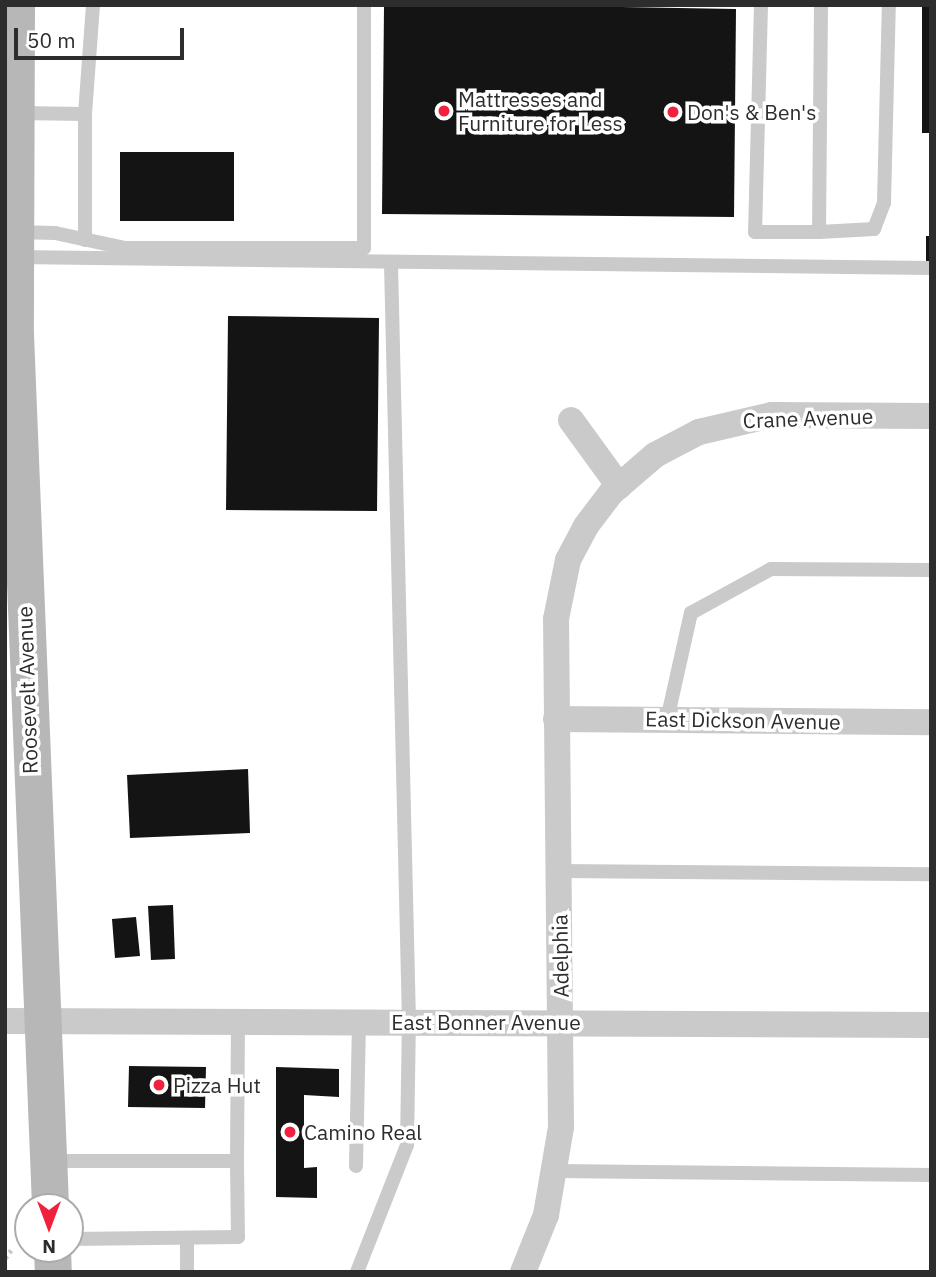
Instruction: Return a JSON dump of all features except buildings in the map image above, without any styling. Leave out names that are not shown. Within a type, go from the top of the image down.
[{"type":"main road","name":"Roosevelt Avenue","points":[[16,5],[11,52],[15,113],[11,248],[14,574],[49,1193]]},
{"type":"street","name":"Crane Avenue","points":[[556,719],[556,619],[568,560],[586,526],[619,486],[666,449],[723,423],[772,415],[931,416]]},
{"type":"street","points":[[571,420],[619,486]]},
{"type":"street","name":"East Dickson Avenue","points":[[556,719],[931,722]]},
{"type":"street","name":"Adelphia","points":[[523,1272],[546,1215],[556,1171],[561,1127],[556,719]]},
{"type":"street","name":"East Bonner Avenue","points":[[5,1021],[931,1025]]},
{"type":"lane","points":[[85,240],[85,114],[93,5]]},
{"type":"lane","points":[[11,248],[85,240],[125,248],[364,248],[363,5]]},
{"type":"lane","points":[[761,5],[755,232],[874,229],[884,203],[889,5]]},
{"type":"lane","points":[[819,232],[821,5]]},
{"type":"lane","points":[[15,113],[85,114]]},
{"type":"lane","points":[[11,248],[391,262],[931,268]]},
{"type":"lane","points":[[357,1272],[407,1145],[409,1022],[391,262]]},
{"type":"lane","points":[[667,720],[691,613],[771,569],[931,570]]},
{"type":"lane","points":[[558,871],[931,874]]},
{"type":"lane","points":[[84,1239],[238,1237],[238,1021]]},
{"type":"lane","points":[[356,1166],[359,1021]]},
{"type":"lane","points":[[48,1161],[237,1161]]},
{"type":"lane","points":[[556,1171],[931,1175]]},
{"type":"lane","points":[[187,1238],[187,1272]]},
{"type":"path","points":[[5,1258],[11,1250]]},
{"type":"place","name":"Mattresses and Furniture for Less","points":[[444,111]]},
{"type":"place","name":"Don's & Ben's","points":[[673,112]]},
{"type":"place","name":"Pizza Hut","points":[[159,1085]]},
{"type":"place","name":"Camino Real","points":[[290,1132]]}]
